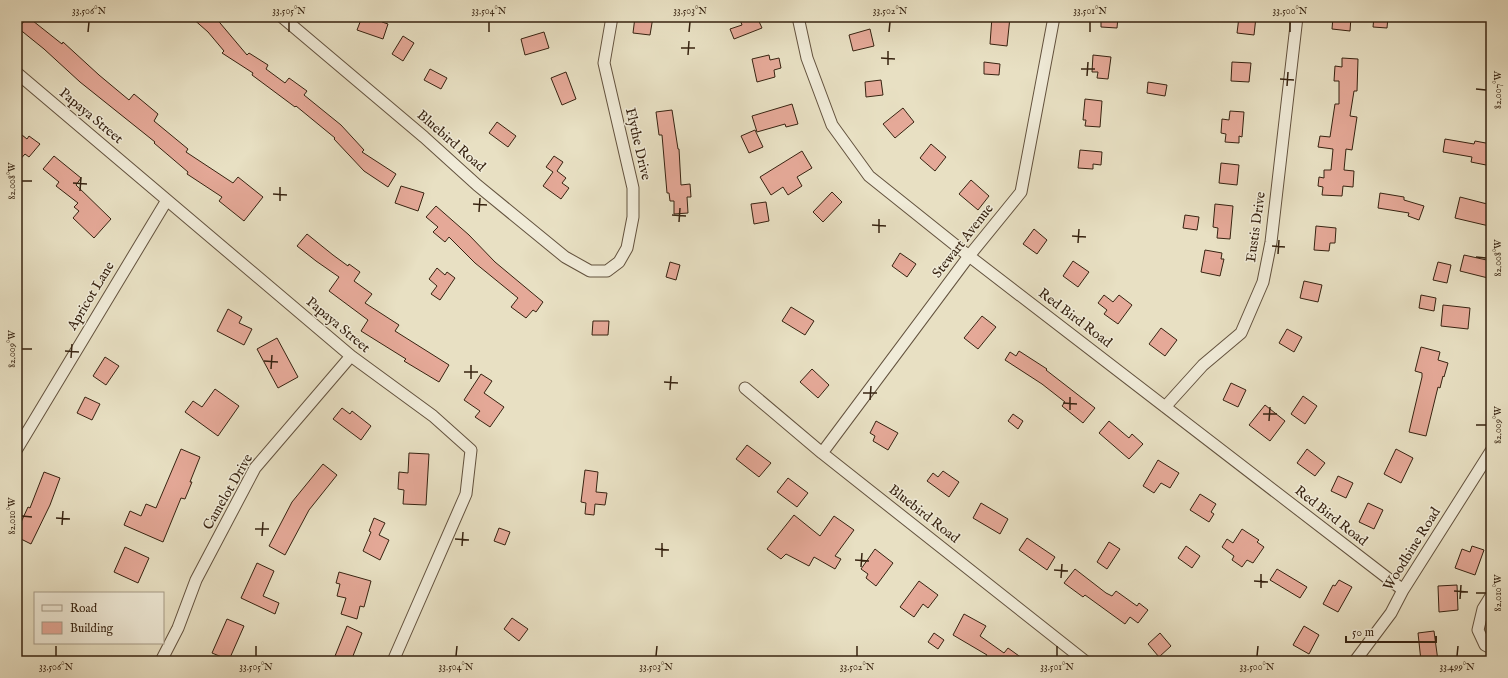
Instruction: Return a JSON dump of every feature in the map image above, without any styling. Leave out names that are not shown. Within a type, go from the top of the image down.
[{"type":"street","name":"Bluebird Road","points":[[282,17],[477,184],[565,257],[590,271],[607,270]]},
{"type":"street","name":"Flythe Drive","points":[[607,270],[619,262],[627,248],[633,217],[633,188],[604,63],[612,17]]},
{"type":"street","name":"Red Bird Road","points":[[798,17],[807,58],[832,125],[869,176],[969,256],[1403,590]]},
{"type":"street","name":"Stewart Avenue","points":[[822,453],[969,256],[1022,192],[1054,17]]},
{"type":"street","name":"Eustis Drive","points":[[1165,407],[1203,365],[1241,333],[1263,282],[1271,242],[1297,17]]},
{"type":"street","name":"Papaya Street","points":[[17,73],[351,356],[433,416],[471,450],[466,494],[393,661]]},
{"type":"street","name":"Apricot Lane","points":[[17,449],[167,200]]},
{"type":"street","name":"Camelot Drive","points":[[161,661],[178,628],[196,580],[255,468],[351,356]]},
{"type":"street","name":"Bluebird Road","points":[[745,388],[822,453],[1085,661]]},
{"type":"street","name":"Woodbine Road","points":[[1355,661],[1391,613],[1403,590],[1491,451]]},
{"type":"street","points":[[1491,596],[1483,609],[1478,630],[1484,645],[1491,648]]},
{"type":"building","points":[[28,17],[62,44],[63,42],[129,100],[134,94],[158,114],[154,121],[188,149],[186,152],[233,183],[238,177],[263,197],[244,221],[219,201],[222,197],[187,174],[188,172],[154,143],[155,142],[80,82],[44,49],[18,28]]},
{"type":"building","points":[[191,17],[215,17],[247,55],[249,53],[268,65],[266,69],[285,83],[289,78],[307,91],[304,95],[341,125],[364,150],[362,152],[396,174],[388,187],[364,171],[334,139],[335,138],[296,106],[295,107],[252,75],[253,73],[222,53],[224,51],[208,32]]},
{"type":"building","points":[[362,17],[384,17],[382,22],[388,24],[383,39],[357,30]]},
{"type":"building","points":[[635,17],[653,17],[650,35],[633,33]]},
{"type":"building","points":[[739,17],[757,17],[762,28],[734,39],[730,29],[742,25]]},
{"type":"building","points":[[992,17],[1010,17],[1007,46],[990,44]]},
{"type":"building","points":[[1101,17],[1118,17],[1117,28],[1101,27]]},
{"type":"building","points":[[1239,17],[1256,17],[1254,35],[1237,33]]},
{"type":"building","points":[[1333,17],[1351,17],[1350,31],[1332,29]]},
{"type":"building","points":[[1374,17],[1388,17],[1387,28],[1373,27]]},
{"type":"building","points":[[870,29],[874,46],[853,51],[849,35]]},
{"type":"building","points":[[544,32],[549,48],[525,55],[521,39]]},
{"type":"building","points":[[403,36],[414,43],[403,61],[392,54]]},
{"type":"building","points":[[769,55],[770,60],[779,58],[781,68],[774,70],[775,77],[757,82],[752,59]]},
{"type":"building","points":[[1093,55],[1111,57],[1108,79],[1097,78],[1098,72],[1092,72]]},
{"type":"building","points":[[1342,58],[1358,59],[1357,91],[1354,91],[1350,116],[1357,117],[1352,150],[1346,149],[1344,170],[1354,171],[1353,187],[1343,186],[1342,196],[1322,195],[1323,187],[1318,186],[1319,177],[1324,178],[1324,170],[1331,170],[1333,149],[1318,147],[1320,136],[1330,137],[1335,104],[1339,104],[1339,81],[1334,81],[1335,66],[1342,67]]},
{"type":"building","points":[[984,62],[1000,64],[999,75],[984,74]]},
{"type":"building","points":[[1232,62],[1251,63],[1249,82],[1231,81]]},
{"type":"building","points":[[430,69],[447,78],[441,89],[424,80]]},
{"type":"building","points":[[566,72],[576,99],[562,105],[551,78]]},
{"type":"building","points":[[881,80],[883,95],[866,97],[865,82]]},
{"type":"building","points":[[1148,82],[1167,85],[1165,96],[1147,93]]},
{"type":"building","points":[[1085,99],[1102,101],[1100,127],[1085,126],[1086,120],[1083,120]]},
{"type":"building","points":[[792,104],[798,124],[786,127],[785,124],[757,132],[752,116]]},
{"type":"building","points":[[903,108],[914,122],[895,138],[883,124]]},
{"type":"building","points":[[672,110],[679,149],[681,185],[690,184],[691,197],[687,197],[688,213],[674,214],[674,201],[670,201],[669,193],[667,193],[662,135],[659,135],[656,112]]},
{"type":"building","points":[[1230,111],[1244,112],[1242,137],[1239,136],[1239,143],[1225,142],[1226,134],[1221,133],[1222,119],[1229,120]]},
{"type":"building","points":[[497,122],[516,136],[508,147],[489,133]]},
{"type":"building","points":[[755,130],[763,147],[749,153],[741,136]]},
{"type":"building","points":[[17,131],[27,139],[29,136],[40,144],[29,157],[25,154],[17,163]]},
{"type":"building","points":[[1445,139],[1474,144],[1475,141],[1491,144],[1491,166],[1471,162],[1472,157],[1443,152]]},
{"type":"building","points":[[931,144],[946,157],[935,171],[920,158]]},
{"type":"building","points":[[1080,150],[1102,152],[1101,165],[1093,164],[1093,169],[1078,168]]},
{"type":"building","points":[[802,151],[812,168],[797,177],[802,186],[788,195],[783,187],[771,195],[760,177]]},
{"type":"building","points":[[54,156],[81,178],[76,185],[111,219],[94,238],[73,218],[79,211],[74,207],[78,203],[56,186],[59,182],[43,169]]},
{"type":"building","points":[[554,156],[563,162],[557,171],[566,178],[562,183],[569,188],[561,199],[543,186],[553,172],[546,167]]},
{"type":"building","points":[[1221,163],[1239,165],[1237,185],[1219,183]]},
{"type":"building","points":[[971,180],[989,196],[978,210],[959,194]]},
{"type":"building","points":[[401,186],[424,193],[418,211],[395,203]]},
{"type":"building","points":[[832,192],[842,202],[823,222],[813,212]]},
{"type":"building","points":[[1380,193],[1404,197],[1404,200],[1424,206],[1419,220],[1408,216],[1409,213],[1378,208]]},
{"type":"building","points":[[1460,197],[1491,205],[1491,219],[1489,226],[1455,218]]},
{"type":"building","points":[[766,202],[769,221],[754,224],[751,204]]},
{"type":"building","points":[[1215,204],[1233,206],[1230,239],[1217,238],[1218,228],[1213,227]]},
{"type":"building","points":[[436,206],[469,235],[495,262],[543,302],[536,312],[533,310],[526,318],[511,307],[518,298],[475,263],[449,237],[445,242],[433,232],[438,227],[426,217]]},
{"type":"building","points":[[1185,215],[1199,217],[1197,230],[1183,228]]},
{"type":"building","points":[[1316,226],[1336,228],[1335,243],[1330,243],[1329,251],[1314,250]]},
{"type":"building","points":[[1034,229],[1047,240],[1037,254],[1023,244]]},
{"type":"building","points":[[307,234],[348,266],[349,264],[360,272],[354,281],[372,294],[365,303],[399,325],[395,331],[449,365],[439,382],[404,361],[406,359],[361,331],[368,320],[329,291],[339,277],[297,246]]},
{"type":"building","points":[[1205,250],[1222,253],[1221,259],[1224,259],[1220,276],[1201,272]]},
{"type":"building","points":[[900,253],[916,264],[907,277],[892,266]]},
{"type":"building","points":[[1464,255],[1491,261],[1488,278],[1460,271]]},
{"type":"building","points":[[1073,261],[1089,272],[1078,287],[1063,276]]},
{"type":"building","points":[[670,262],[680,265],[676,280],[666,277]]},
{"type":"building","points":[[1438,262],[1451,265],[1447,283],[1433,280]]},
{"type":"building","points":[[437,268],[445,275],[447,272],[455,278],[440,300],[431,294],[437,286],[429,279]]},
{"type":"building","points":[[1304,281],[1322,285],[1318,302],[1300,298]]},
{"type":"building","points":[[1104,295],[1113,302],[1119,295],[1132,305],[1118,324],[1104,314],[1107,310],[1098,303]]},
{"type":"building","points":[[1421,295],[1436,298],[1434,311],[1419,308]]},
{"type":"building","points":[[1443,305],[1470,308],[1468,329],[1441,326]]},
{"type":"building","points":[[791,307],[814,321],[805,335],[782,321]]},
{"type":"building","points":[[228,309],[242,317],[239,323],[252,329],[244,345],[217,331]]},
{"type":"building","points":[[982,316],[996,327],[978,349],[964,338]]},
{"type":"building","points":[[593,321],[609,321],[608,335],[592,335]]},
{"type":"building","points":[[1161,328],[1177,340],[1165,356],[1149,344]]},
{"type":"building","points":[[1287,329],[1302,337],[1294,352],[1279,343]]},
{"type":"building","points":[[277,338],[298,377],[278,388],[257,349]]},
{"type":"building","points":[[1421,347],[1440,352],[1438,360],[1448,363],[1440,388],[1438,387],[1426,436],[1409,432],[1422,377],[1422,373],[1415,371]]},
{"type":"building","points":[[1019,351],[1047,369],[1046,370],[1095,408],[1083,423],[1062,406],[1065,402],[1042,384],[1005,360],[1010,352],[1016,356]]},
{"type":"building","points":[[105,357],[119,366],[106,385],[93,376]]},
{"type":"building","points":[[812,369],[829,385],[818,398],[800,382]]},
{"type":"building","points":[[481,374],[492,381],[484,393],[504,407],[490,427],[475,417],[480,411],[464,400]]},
{"type":"building","points":[[1231,383],[1246,390],[1238,407],[1223,400]]},
{"type":"building","points":[[215,389],[239,406],[218,436],[185,412],[193,401],[202,407]]},
{"type":"building","points":[[1303,396],[1317,406],[1305,424],[1291,414]]},
{"type":"building","points":[[85,397],[100,404],[92,420],[77,413]]},
{"type":"building","points":[[1265,405],[1285,421],[1270,441],[1249,425]]},
{"type":"building","points":[[342,408],[350,414],[352,411],[371,426],[361,440],[333,419]]},
{"type":"building","points":[[1013,414],[1023,421],[1018,429],[1008,421]]},
{"type":"building","points":[[876,421],[898,433],[888,450],[873,441],[875,436],[870,433]]},
{"type":"building","points":[[1109,421],[1129,438],[1132,434],[1143,444],[1129,459],[1099,433]]},
{"type":"building","points":[[747,445],[771,463],[759,477],[736,459]]},
{"type":"building","points":[[181,449],[200,457],[185,499],[181,498],[163,542],[124,525],[130,511],[141,516],[146,504],[156,508]]},
{"type":"building","points":[[1307,449],[1325,463],[1315,476],[1297,463]]},
{"type":"building","points":[[1396,449],[1413,458],[1401,483],[1384,474]]},
{"type":"building","points":[[409,453],[429,454],[426,505],[403,504],[404,490],[398,489],[399,472],[408,473]]},
{"type":"building","points":[[1158,460],[1179,473],[1170,488],[1161,483],[1154,493],[1143,486]]},
{"type":"building","points":[[323,464],[337,475],[309,510],[285,555],[269,546],[292,502]]},
{"type":"building","points":[[585,470],[598,472],[596,492],[607,493],[605,505],[595,504],[594,515],[585,514],[586,503],[581,502]]},
{"type":"building","points":[[943,471],[959,482],[949,497],[927,481],[933,473],[938,477]]},
{"type":"building","points":[[44,472],[60,478],[50,505],[31,544],[17,537],[17,531],[28,507],[30,508]]},
{"type":"building","points":[[1338,476],[1353,483],[1346,498],[1331,491]]},
{"type":"building","points":[[788,478],[808,493],[797,507],[777,492]]},
{"type":"building","points":[[1200,494],[1216,504],[1211,512],[1214,514],[1209,522],[1190,510]]},
{"type":"building","points":[[981,503],[1008,519],[1000,534],[973,518]]},
{"type":"building","points":[[1368,503],[1383,510],[1374,529],[1359,522]]},
{"type":"building","points":[[794,515],[820,536],[834,516],[854,530],[835,556],[841,559],[835,569],[814,557],[809,566],[786,554],[781,559],[767,549]]},
{"type":"building","points":[[374,518],[385,523],[379,535],[389,540],[380,560],[363,551],[371,532],[369,531]]},
{"type":"building","points":[[499,528],[510,532],[505,545],[494,541]]},
{"type":"building","points":[[1242,529],[1259,540],[1257,542],[1264,547],[1253,563],[1247,560],[1242,567],[1232,560],[1234,556],[1222,547],[1227,539],[1233,543]]},
{"type":"building","points":[[1027,538],[1055,557],[1047,570],[1019,550]]},
{"type":"building","points":[[1109,542],[1120,549],[1107,569],[1097,562]]},
{"type":"building","points":[[1186,546],[1200,556],[1192,568],[1178,558]]},
{"type":"building","points":[[1472,546],[1484,550],[1475,575],[1455,568],[1462,549],[1470,552]]},
{"type":"building","points":[[125,547],[149,558],[138,583],[114,572]]},
{"type":"building","points":[[875,549],[893,563],[876,586],[866,578],[868,574],[861,569]]},
{"type":"building","points":[[257,563],[274,571],[263,596],[279,603],[275,614],[241,598]]},
{"type":"building","points":[[1075,569],[1106,593],[1112,596],[1116,591],[1137,606],[1139,603],[1148,610],[1138,623],[1130,617],[1125,624],[1085,595],[1083,597],[1064,583]]},
{"type":"building","points":[[1277,569],[1307,587],[1300,598],[1270,580]]},
{"type":"building","points":[[339,572],[371,581],[364,607],[360,606],[357,619],[341,614],[346,598],[337,596],[340,584],[336,583]]},
{"type":"building","points":[[1339,580],[1352,587],[1338,612],[1323,604],[1333,585],[1335,586]]},
{"type":"building","points":[[919,581],[938,595],[928,608],[923,604],[914,617],[900,607]]},
{"type":"building","points":[[1457,585],[1458,610],[1439,612],[1438,586]]},
{"type":"building","points":[[964,614],[986,626],[980,636],[1004,653],[1008,648],[1026,661],[983,661],[987,655],[953,635]]},
{"type":"building","points":[[512,618],[528,629],[519,641],[504,629]]},
{"type":"building","points":[[227,619],[244,626],[229,660],[212,653]]},
{"type":"building","points":[[347,626],[362,633],[351,661],[333,661]]},
{"type":"building","points":[[1304,626],[1319,635],[1309,654],[1293,645]]},
{"type":"building","points":[[1434,631],[1438,661],[1421,661],[1418,633]]},
{"type":"building","points":[[934,633],[944,640],[938,649],[928,642]]},
{"type":"building","points":[[1160,633],[1171,646],[1159,657],[1148,644]]}]
